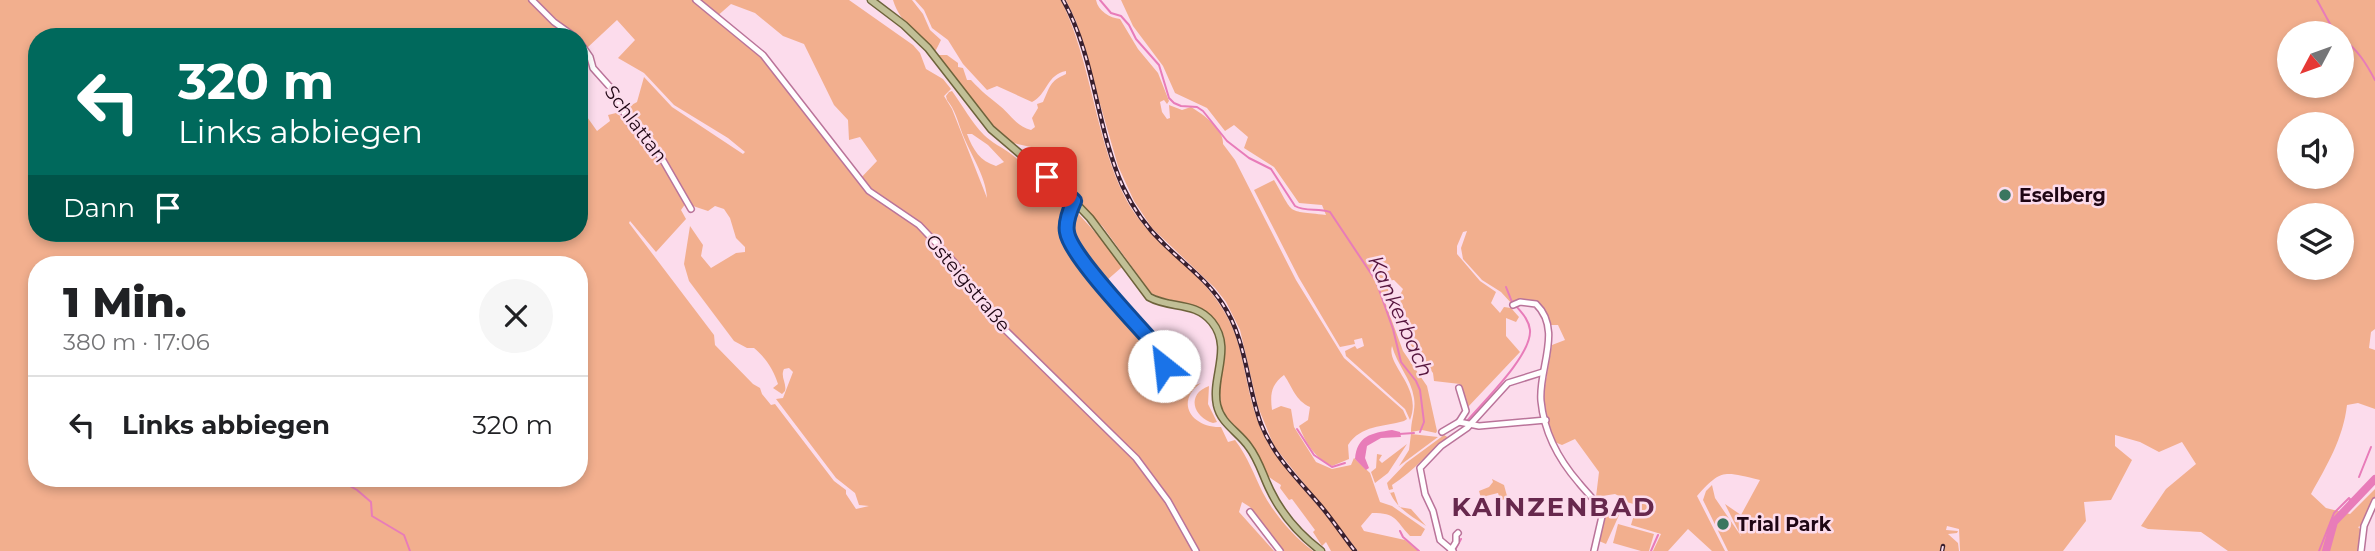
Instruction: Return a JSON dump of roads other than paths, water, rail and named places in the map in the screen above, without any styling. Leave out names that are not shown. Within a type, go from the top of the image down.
[{"type":"main road","points":[[871,0],[904,25],[928,48],[991,128],[1074,201],[1100,229],[1149,296],[1163,303],[1194,308],[1216,328],[1222,345],[1216,391],[1220,415],[1251,449],[1274,498],[1290,522],[1321,551]]},
{"type":"street","points":[[532,0],[562,28]]},
{"type":"street","name":"Gsteigstraße","points":[[696,0],[763,55],[869,191],[919,225],[954,262],[987,312],[1136,458],[1168,501],[1196,551]]},
{"type":"street","name":"Schlattan","points":[[588,54],[593,68],[610,88],[629,122],[661,158],[691,209]]},
{"type":"street","points":[[1074,201],[1066,234],[1084,265],[1153,343],[1166,368]]},
{"type":"street","points":[[1514,305],[1536,304],[1546,316],[1549,344],[1543,372],[1541,403],[1552,443],[1565,465],[1603,512],[1594,551]]},
{"type":"street","points":[[1458,533],[1452,550],[1440,540],[1433,511],[1425,494],[1420,468],[1508,383],[1543,372]]},
{"type":"street","points":[[1459,388],[1466,411],[1465,423]]},
{"type":"street","points":[[1442,432],[1465,423],[1503,425],[1546,420]]},
{"type":"street","points":[[2361,551],[2364,526],[2375,501]]},
{"type":"street","points":[[1250,512],[1280,551]]},
{"type":"waterway","name":"Kankerbach","points":[[1100,0],[1111,13],[1121,16],[1136,39],[1159,65],[1169,98],[1174,103],[1197,107],[1203,111],[1227,141],[1249,158],[1271,169],[1295,206],[1330,212],[1376,281],[1401,362],[1420,390],[1424,422],[1420,432]]},
{"type":"waterway","points":[[2317,0],[2328,21]]},
{"type":"waterway","points":[[2354,49],[2375,80]]},
{"type":"waterway","points":[[1506,287],[1512,302]]},
{"type":"waterway","points":[[1467,421],[1506,377],[1529,340],[1528,323],[1516,306]]},
{"type":"waterway","points":[[1297,429],[1314,455],[1332,467],[1345,463]]},
{"type":"waterway","name":"Kankerbach","points":[[1399,434],[1414,433]]},
{"type":"waterway","points":[[2359,477],[2371,447]]},
{"type":"waterway","points":[[2326,551],[2334,522],[2375,479]]},
{"type":"waterway","points":[[352,487],[371,502],[372,516],[404,535],[410,551]]},
{"type":"waterway","points":[[2319,551],[2334,513],[2349,498]]},
{"type":"waterway","points":[[2349,506],[2350,499]]},
{"type":"waterway","name":"Kankerbach","points":[[1400,531],[1419,551]]},
{"type":"waterway","points":[[1651,551],[1658,535]]},
{"type":"waterway","points":[[1455,550],[1461,539]]},
{"type":"railway","points":[[1063,0],[1082,45],[1114,164],[1127,195],[1151,230],[1202,279],[1222,303],[1237,332],[1256,409],[1266,436],[1287,467],[1355,551]]},
{"type":"railway","points":[[1942,551],[1943,546]]},
{"type":"place","name":"Eselberg","points":[[2005,195]]},
{"type":"place","name":"Trial Park","points":[[1723,524]]},
{"type":"district","name":"KAINZENBAD","points":[[1554,507]]}]
